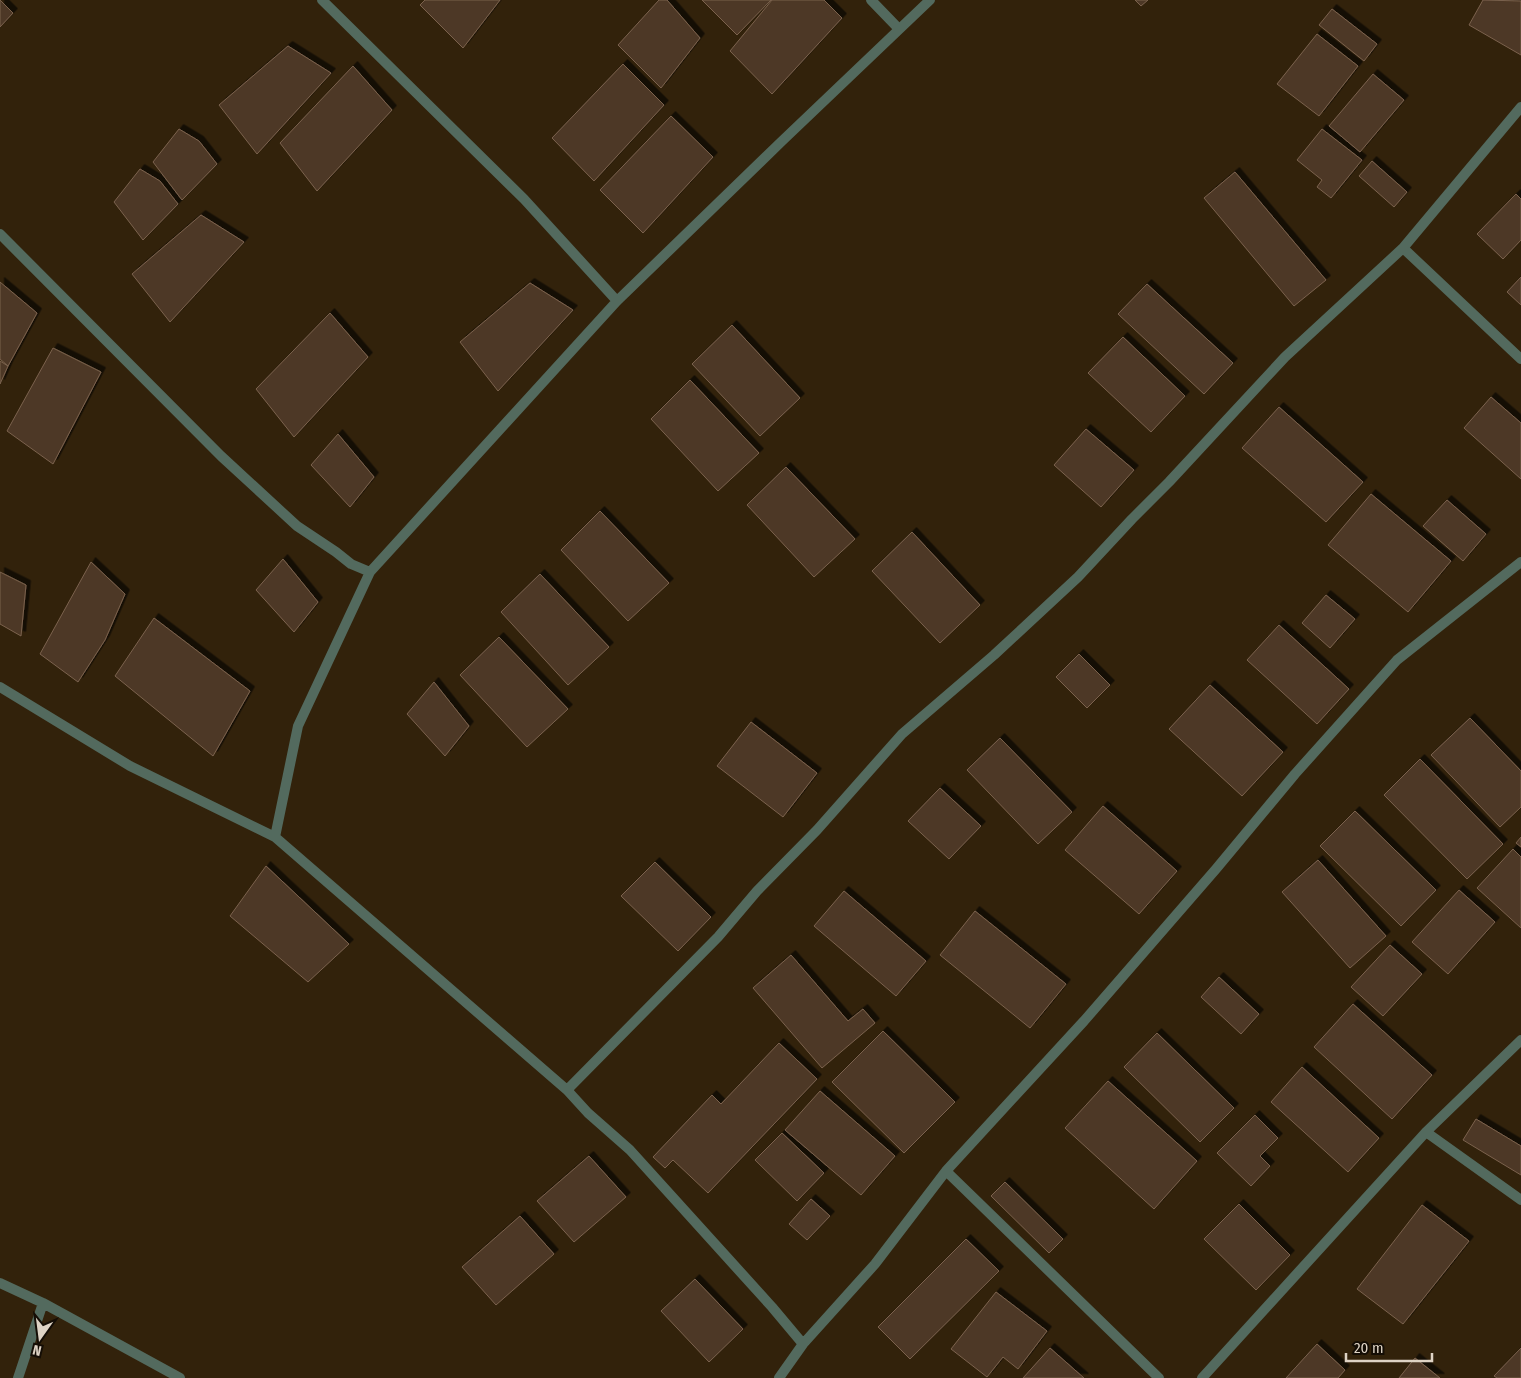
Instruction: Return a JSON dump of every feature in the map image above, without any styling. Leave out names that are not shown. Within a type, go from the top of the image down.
[{"type":"street","points":[[322,0],[524,199],[617,301]]},
{"type":"street","points":[[872,0],[898,29]]},
{"type":"street","points":[[275,837],[298,726],[370,572],[617,301],[930,0]]},
{"type":"street","points":[[567,1090],[718,937],[757,891],[817,830],[902,734],[994,655],[1078,577],[1285,357],[1403,248],[1521,107]]},
{"type":"street","points":[[0,234],[221,456],[283,514],[297,526],[352,564],[370,572]]},
{"type":"street","points":[[1403,248],[1521,359]]},
{"type":"street","points":[[779,1378],[803,1344],[875,1264],[946,1171],[1084,1021],[1216,869],[1295,774],[1397,660],[1521,562]]},
{"type":"street","points":[[0,687],[130,766],[275,837],[567,1090],[588,1113],[630,1150],[803,1344]]},
{"type":"street","points":[[1202,1378],[1426,1132],[1521,1040]]},
{"type":"street","points":[[1426,1132],[1521,1200]]},
{"type":"street","points":[[946,1171],[1159,1378]]},
{"type":"street","points":[[0,1283],[43,1303],[180,1378]]},
{"type":"street","points":[[18,1378],[43,1303]]},
{"type":"building","points":[[0,0],[13,13],[0,27]]},
{"type":"building","points":[[425,0],[500,0],[463,48],[420,5]]},
{"type":"building","points":[[659,0],[667,0],[700,38],[661,88],[618,45]]},
{"type":"building","points":[[702,0],[771,0],[737,35]]},
{"type":"building","points":[[772,0],[824,0],[842,18],[772,94],[730,51]]},
{"type":"building","points":[[1135,0],[1148,0],[1141,6]]},
{"type":"building","points":[[1483,0],[1521,1],[1521,55],[1469,25]]},
{"type":"building","points":[[1332,9],[1377,44],[1364,61],[1319,25]]},
{"type":"building","points":[[1317,34],[1358,66],[1319,116],[1277,84]]},
{"type":"building","points":[[288,46],[331,73],[257,154],[219,105]]},
{"type":"building","points":[[623,64],[664,105],[594,181],[552,138]]},
{"type":"building","points":[[353,66],[392,110],[317,191],[280,143]]},
{"type":"building","points":[[1373,74],[1404,100],[1360,152],[1329,126]]},
{"type":"building","points":[[671,116],[713,157],[643,233],[600,190]]},
{"type":"building","points":[[179,129],[199,141],[217,164],[182,200],[153,162]]},
{"type":"building","points":[[1322,129],[1362,160],[1331,198],[1317,187],[1322,180],[1297,160]]},
{"type":"building","points":[[1372,161],[1407,192],[1394,207],[1359,176]]},
{"type":"building","points":[[140,169],[160,181],[178,204],[143,240],[114,202]]},
{"type":"building","points":[[1235,172],[1326,280],[1294,306],[1204,198]]},
{"type":"building","points":[[1516,194],[1521,199],[1521,240],[1503,259],[1477,234]]},
{"type":"building","points":[[201,215],[244,242],[170,322],[132,274]]},
{"type":"building","points":[[1521,277],[1521,305],[1507,292]]},
{"type":"building","points":[[0,282],[37,313],[8,366],[0,359]]},
{"type":"building","points":[[530,283],[573,310],[498,391],[460,342]]},
{"type":"building","points":[[1147,284],[1233,363],[1204,394],[1118,314]]},
{"type":"building","points":[[330,313],[368,357],[294,437],[256,389]]},
{"type":"building","points":[[732,325],[800,398],[760,436],[692,364]]},
{"type":"building","points":[[1123,337],[1185,396],[1151,432],[1088,373]]},
{"type":"building","points":[[53,348],[101,372],[53,464],[7,431]]},
{"type":"building","points":[[0,361],[8,366],[0,384]]},
{"type":"building","points":[[690,380],[759,453],[718,491],[651,419]]},
{"type":"building","points":[[1491,397],[1521,423],[1521,479],[1464,428]]},
{"type":"building","points":[[1279,407],[1363,482],[1326,522],[1242,448]]},
{"type":"building","points":[[1086,429],[1134,470],[1101,507],[1054,465]]},
{"type":"building","points":[[338,434],[374,477],[350,507],[311,465]]},
{"type":"building","points":[[786,467],[855,539],[814,577],[747,505]]},
{"type":"building","points":[[1371,494],[1451,561],[1408,612],[1328,545]]},
{"type":"building","points":[[1447,500],[1486,534],[1463,561],[1423,526]]},
{"type":"building","points":[[600,511],[669,583],[628,621],[561,550]]},
{"type":"building","points":[[912,532],[980,605],[940,643],[872,571]]},
{"type":"building","points":[[283,559],[318,602],[294,632],[256,590]]},
{"type":"building","points":[[91,562],[125,594],[105,640],[78,682],[40,654]]},
{"type":"building","points":[[0,572],[26,585],[21,636],[0,624]]},
{"type":"building","points":[[540,574],[609,647],[568,685],[501,612]]},
{"type":"building","points":[[1326,595],[1355,619],[1330,648],[1302,623]]},
{"type":"building","points":[[154,618],[250,691],[213,756],[115,676]]},
{"type":"building","points":[[1279,625],[1349,689],[1317,724],[1247,660]]},
{"type":"building","points":[[499,637],[568,709],[527,747],[460,675]]},
{"type":"building","points":[[1079,654],[1110,685],[1087,708],[1056,677]]},
{"type":"building","points":[[434,682],[469,726],[445,756],[407,714]]},
{"type":"building","points":[[1210,685],[1283,752],[1242,796],[1169,729]]},
{"type":"building","points":[[1470,718],[1521,771],[1521,807],[1500,827],[1431,755]]},
{"type":"building","points":[[751,722],[817,773],[783,817],[717,766]]},
{"type":"building","points":[[1000,738],[1072,812],[1038,844],[967,770]]},
{"type":"building","points":[[1420,759],[1503,844],[1467,879],[1384,795]]},
{"type":"building","points":[[940,788],[981,826],[949,859],[908,821]]},
{"type":"building","points":[[1103,806],[1177,871],[1139,914],[1065,850]]},
{"type":"building","points":[[1355,811],[1436,890],[1401,926],[1320,846]]},
{"type":"building","points":[[1521,837],[1521,847],[1516,843]]},
{"type":"building","points":[[1513,849],[1521,857],[1521,928],[1477,888]]},
{"type":"building","points":[[1318,860],[1386,936],[1350,968],[1282,892]]},
{"type":"building","points":[[655,862],[711,917],[678,951],[621,896]]},
{"type":"building","points":[[266,866],[349,944],[308,982],[230,916]]},
{"type":"building","points":[[1459,890],[1495,922],[1448,974],[1412,942]]},
{"type":"building","points":[[844,891],[926,961],[896,996],[814,926]]},
{"type":"building","points":[[975,911],[1066,984],[1030,1028],[940,955]]},
{"type":"building","points":[[1390,945],[1422,974],[1383,1016],[1351,987]]},
{"type":"building","points":[[791,955],[848,1021],[863,1009],[875,1023],[822,1068],[753,988]]},
{"type":"building","points":[[1219,977],[1259,1014],[1241,1034],[1201,997]]},
{"type":"building","points":[[1353,1004],[1432,1075],[1392,1119],[1314,1047]]},
{"type":"building","points":[[883,1031],[955,1102],[904,1153],[832,1082]]},
{"type":"building","points":[[1157,1033],[1234,1108],[1200,1142],[1124,1067]]},
{"type":"building","points":[[779,1043],[817,1079],[708,1193],[673,1160],[665,1168],[653,1157],[712,1095],[721,1104]]},
{"type":"building","points":[[1302,1067],[1379,1138],[1348,1172],[1271,1102]]},
{"type":"building","points":[[1108,1081],[1197,1161],[1154,1209],[1065,1128]]},
{"type":"building","points":[[820,1091],[895,1156],[861,1195],[785,1130]]},
{"type":"building","points":[[1255,1115],[1278,1138],[1260,1156],[1270,1166],[1251,1186],[1217,1153]]},
{"type":"building","points":[[1476,1119],[1521,1146],[1521,1175],[1463,1140]]},
{"type":"building","points":[[782,1133],[824,1173],[797,1201],[755,1160]]},
{"type":"building","points":[[589,1156],[626,1197],[574,1242],[537,1201]]},
{"type":"building","points":[[1005,1182],[1063,1239],[1049,1253],[991,1196]]},
{"type":"building","points":[[811,1199],[830,1216],[807,1240],[789,1224]]},
{"type":"building","points":[[1239,1204],[1290,1255],[1256,1290],[1204,1239]]},
{"type":"building","points":[[1422,1205],[1469,1241],[1403,1324],[1357,1289]]},
{"type":"building","points":[[520,1216],[554,1254],[496,1305],[462,1267]]},
{"type":"building","points":[[966,1239],[999,1271],[910,1359],[878,1327]]},
{"type":"building","points":[[695,1279],[743,1329],[709,1362],[661,1311]]},
{"type":"building","points":[[996,1292],[1047,1331],[1018,1369],[1003,1357],[987,1377],[951,1349]]},
{"type":"building","points":[[1317,1344],[1345,1370],[1338,1378],[1286,1378]]},
{"type":"building","points":[[1050,1348],[1084,1378],[1023,1378]]},
{"type":"building","points":[[1521,1348],[1521,1378],[1497,1378],[1494,1376]]},
{"type":"building","points":[[1415,1358],[1440,1378],[1399,1378]]}]
